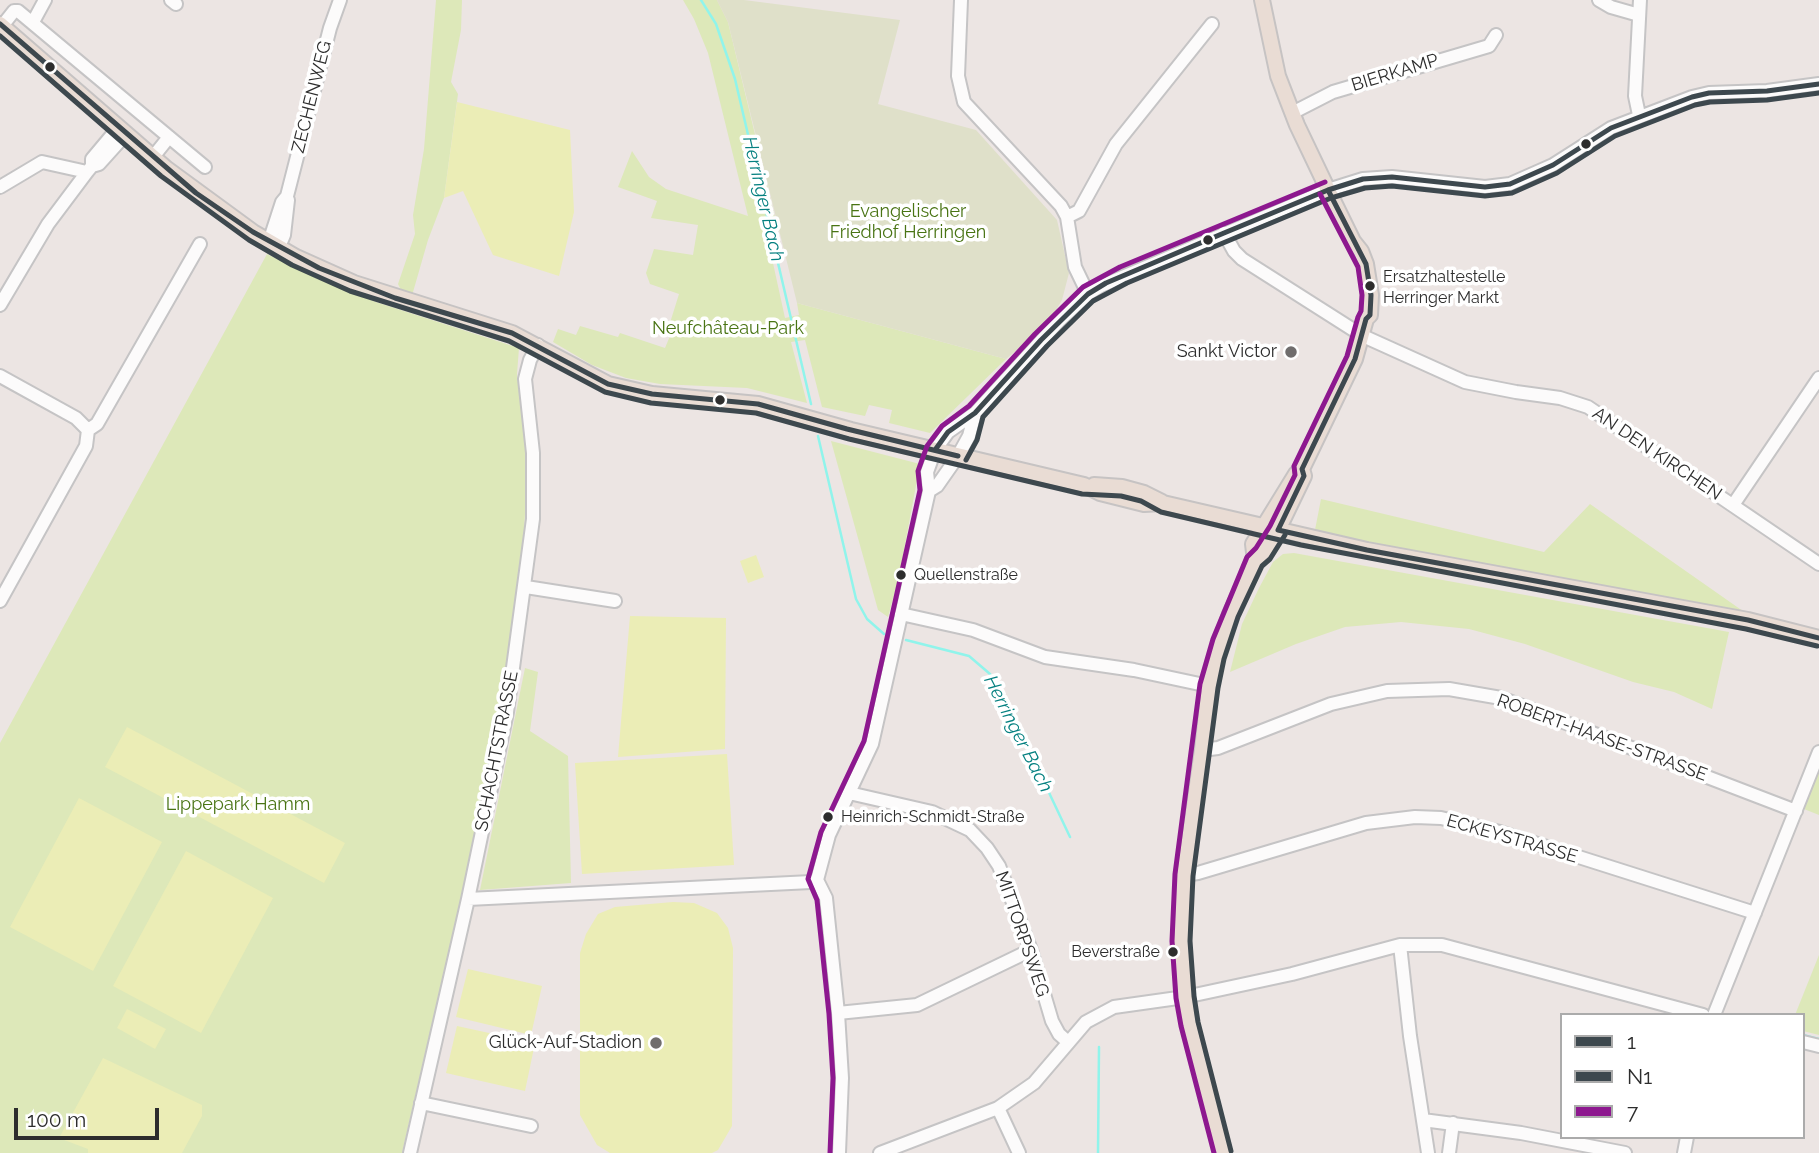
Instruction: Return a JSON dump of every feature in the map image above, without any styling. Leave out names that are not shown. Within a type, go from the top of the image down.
[{"type":"main road","points":[[1255,561],[1253,544],[1296,474],[1302,469],[1349,372],[1363,336],[1366,319],[1363,314],[1361,277],[1353,241],[1292,113],[1274,62],[1262,0]]},
{"type":"main road","points":[[1,25],[153,157],[220,210],[274,244],[354,283],[512,333],[588,374],[628,389],[652,394],[758,404],[838,427],[1084,485],[1100,493],[1144,504],[1163,503],[1367,550],[1748,620],[1819,638]]},
{"type":"main road","points":[[1223,1153],[1189,1024],[1185,997],[1181,941],[1184,875],[1209,686],[1230,614],[1255,561],[1263,554],[1278,530],[1304,477],[1302,469]]},
{"type":"street","points":[[33,22],[45,0]]},
{"type":"street","name":"ZECHENWEG","points":[[274,244],[284,235],[289,201],[287,196],[330,27],[340,0]]},
{"type":"street","points":[[961,0],[958,76],[964,102],[1061,206],[1067,217],[1075,267],[1088,294]]},
{"type":"street","points":[[1599,0],[1611,7],[1639,15]]},
{"type":"street","points":[[1639,116],[1634,96],[1640,0]]},
{"type":"street","points":[[1,25],[14,11],[19,11],[205,167]]},
{"type":"street","points":[[1067,217],[1079,211],[1116,144],[1212,24]]},
{"type":"street","name":"BIERKAMP","points":[[1292,113],[1333,92],[1489,46],[1496,35]]},
{"type":"street","points":[[839,1153],[842,1079],[838,1013],[827,898],[817,880],[829,835],[872,744],[929,491],[927,472],[935,450],[948,432],[975,413],[1041,340],[1088,294],[1123,275],[1328,190],[1363,179],[1392,177],[1485,187],[1510,184],[1553,165],[1602,133],[1683,99],[1710,93],[1767,91],[1819,83]]},
{"type":"street","points":[[0,305],[48,224],[90,169],[92,159],[122,131]]},
{"type":"street","points":[[153,157],[169,137]]},
{"type":"street","points":[[2,182],[41,162],[90,169]]},
{"type":"street","name":"AN DEN KIRCHEN","points":[[1224,233],[1242,260],[1363,336],[1465,382],[1560,398],[1588,407],[1819,564]]},
{"type":"street","points":[[0,601],[86,446],[88,430],[97,424],[200,244]]},
{"type":"street","name":"SCHACHTSTRASSE","points":[[410,1153],[468,900],[507,712],[526,587],[533,519],[533,453],[525,379],[530,360],[538,345]]},
{"type":"street","points":[[0,376],[76,418],[88,430]]},
{"type":"street","points":[[1733,505],[1819,377]]},
{"type":"street","points":[[929,491],[937,486],[958,456],[969,436],[975,413]]},
{"type":"street","points":[[526,587],[615,601]]},
{"type":"street","points":[[901,614],[973,630],[1045,657],[1134,670],[1209,686]]},
{"type":"street","name":"ROBERT-HAASE-STRASSE","points":[[1202,750],[1218,748],[1331,704],[1387,691],[1449,689],[1501,698],[1796,811]]},
{"type":"street","points":[[1715,1013],[1819,752]]},
{"type":"street","name":"MITTORPSWEG","points":[[849,793],[932,812],[970,830],[987,848],[999,866],[1031,950],[1052,1021],[1059,1034],[1068,1042]]},
{"type":"street","name":"ECKEYSTRASSE","points":[[1184,875],[1366,823],[1415,817],[1441,818],[1500,832],[1755,913]]},
{"type":"street","points":[[468,900],[817,880]]},
{"type":"street","points":[[1400,945],[1409,1036],[1429,1153]]},
{"type":"street","points":[[880,1153],[998,1108],[1034,1083],[1086,1023],[1114,1007],[1185,997],[1292,975],[1400,945],[1442,945],[1696,1013]]},
{"type":"street","points":[[838,1013],[917,1005],[1031,950]]},
{"type":"street","points":[[421,1102],[531,1126]]},
{"type":"street","points":[[998,1108],[1019,1153]]},
{"type":"street","points":[[1423,1120],[1625,1153]]},
{"type":"street","points":[[1450,1153],[1453,1123]]},
{"type":"green space","points":[[436,0],[462,0],[461,30],[451,82],[458,94],[444,198],[428,240],[411,299],[404,296],[398,284],[415,234],[413,215],[424,149]]},
{"type":"green space","name":"Neufchâteau-Park","points":[[683,0],[717,0],[728,22],[777,226],[764,222],[785,318],[799,315],[797,303],[1006,359],[930,433],[889,423],[892,410],[869,405],[865,416],[822,407],[805,340],[791,342],[807,403],[747,388],[660,384],[626,378],[592,365],[553,342],[558,329],[576,335],[580,326],[618,337],[620,333],[665,348],[670,336],[669,326],[679,294],[650,284],[646,273],[654,249],[693,255],[698,225],[651,218],[657,201],[618,187],[632,151],[649,177],[666,189],[748,216],[708,53]]},
{"type":"green space","name":"Evangelischer Friedhof Herringen","points":[[717,0],[744,0],[900,20],[878,104],[976,130],[1057,220],[1069,273],[1062,300],[1047,325],[1006,359],[797,303],[728,22]]},
{"type":"green space","points":[[457,102],[570,130],[574,212],[559,276],[493,255],[463,191],[444,198]]},
{"type":"green space","name":"Lippepark Hamm","points":[[267,254],[316,278],[376,302],[519,348],[517,374],[527,458],[523,567],[500,715],[464,886],[402,1153],[0,1153],[0,743]]},
{"type":"green space","points":[[831,441],[920,464],[899,577],[888,617],[878,610]]},
{"type":"green space","points":[[1321,499],[1544,552],[1590,504],[1750,616],[1314,535]]},
{"type":"green space","points":[[1294,553],[1729,632],[1712,709],[1674,692],[1633,682],[1525,644],[1469,629],[1401,622],[1345,627],[1230,672],[1242,624],[1259,588],[1273,562],[1283,554]]},
{"type":"green space","points":[[756,555],[764,577],[748,583],[740,561]]},
{"type":"green space","points":[[630,616],[726,618],[725,749],[618,757]]},
{"type":"green space","points":[[525,668],[538,672],[530,731],[568,756],[571,883],[480,890]]},
{"type":"green space","points":[[127,727],[345,843],[324,883],[105,767]]},
{"type":"green space","points":[[727,754],[734,865],[582,874],[575,763]]},
{"type":"green space","points":[[1819,771],[1819,815],[1804,809]]},
{"type":"green space","points":[[79,798],[162,842],[93,971],[10,927]]},
{"type":"green space","points":[[186,851],[273,898],[201,1033],[113,986]]},
{"type":"green space","name":"Glück-Auf-Stadion","points":[[694,903],[717,913],[728,928],[733,948],[732,1126],[718,1150],[712,1153],[610,1153],[597,1145],[580,1115],[580,953],[586,934],[598,914],[615,907]]},
{"type":"green space","points":[[1819,955],[1819,1035],[1805,1032],[1805,1013],[1796,1013]]},
{"type":"green space","points":[[468,969],[542,986],[531,1035],[456,1017]]},
{"type":"green space","points":[[127,1009],[166,1029],[155,1049],[117,1028]]},
{"type":"green space","points":[[457,1026],[535,1043],[525,1091],[446,1073]]},
{"type":"green space","points":[[103,1058],[202,1105],[202,1116],[182,1153],[88,1153],[88,1149],[59,1138]]},
{"type":"waterway","name":"Herringer Bach","points":[[701,0],[716,24],[735,79],[811,404]]},
{"type":"waterway","name":"Herringer Bach","points":[[818,436],[856,599],[867,619],[884,634]]},
{"type":"waterway","name":"Herringer Bach","points":[[906,640],[969,656],[990,674],[999,687],[1070,837]]},
{"type":"waterway","points":[[1805,1036],[1819,1039]]},
{"type":"waterway","name":"Herringer Bach","points":[[1098,1153],[1099,1047]]},
{"type":"transit line","name":"1","points":[[0,24],[196,193],[253,232],[319,268],[395,298],[512,333],[608,384],[652,394],[758,404],[958,456]]},
{"type":"transit line","name":"N1","points":[[0,36],[161,176],[249,240],[292,265],[350,291],[509,341],[605,392],[651,403],[756,413],[849,439],[1082,494],[1121,496],[1141,501],[1161,512],[1301,545],[1746,629],[1817,646]]},
{"type":"transit line","name":"1","points":[[935,450],[948,432],[975,413],[1041,340],[1088,294],[1106,283],[1224,233],[1328,190],[1363,179],[1392,177],[1485,187],[1510,184],[1553,165],[1611,128],[1692,97],[1709,93],[1767,91],[1819,84]]},
{"type":"transit line","name":"N1","points":[[966,460],[977,440],[983,417],[1047,346],[1093,301],[1127,283],[1331,198],[1365,188],[1392,186],[1485,196],[1512,193],[1557,173],[1615,136],[1695,105],[1819,93]]},
{"type":"transit line","name":"7","points":[[830,1153],[833,1078],[829,1014],[817,900],[808,879],[821,832],[864,741],[920,490],[918,471],[927,446],[942,426],[969,406],[1035,334],[1083,287],[1120,267],[1325,182]]},
{"type":"transit line","name":"1","points":[[1278,530],[1304,476],[1302,469],[1355,359],[1366,319],[1370,315],[1371,295],[1366,264],[1328,190]]},
{"type":"transit line","name":"7","points":[[1214,1153],[1176,998],[1172,941],[1175,874],[1200,684],[1213,639],[1247,557],[1270,526],[1295,475],[1294,466],[1347,356],[1361,311],[1358,267],[1320,194]]},
{"type":"transit line","name":"1","points":[[1278,530],[1367,550],[1748,620],[1819,638]]},
{"type":"transit line","name":"N1","points":[[1231,1151],[1198,1022],[1194,996],[1190,941],[1193,876],[1224,659],[1238,617],[1262,566],[1270,559],[1285,535]]},
{"type":"place","name":"Ersatzhaltestelle Herringer Markt","points":[[1370,286]]},
{"type":"place","name":"Sankt Victor","points":[[1291,352]]},
{"type":"place","name":"Quellenstraße","points":[[901,575]]},
{"type":"place","name":"Heinrich-Schmidt-Straße","points":[[828,817]]},
{"type":"place","name":"Beverstraße","points":[[1173,952]]},
{"type":"place","name":"Glück-Auf-Stadion","points":[[656,1043]]}]
